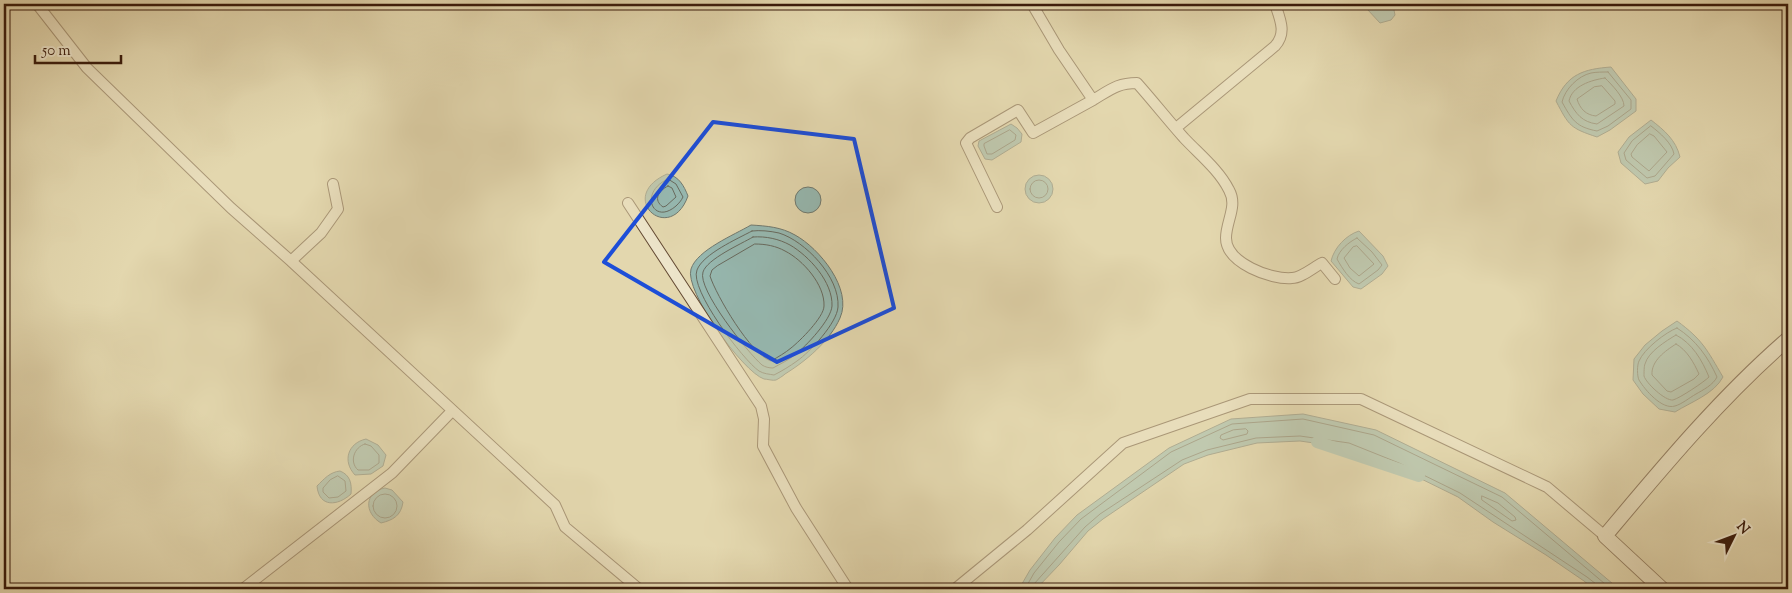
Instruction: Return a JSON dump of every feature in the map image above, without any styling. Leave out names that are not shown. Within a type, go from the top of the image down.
[{"type":"main road","points":[[1662,589],[1605,536],[1674,455],[1757,366],[1788,339]]},
{"type":"street","points":[[37,4],[87,68],[231,208],[555,505],[565,527],[639,589]]},
{"type":"street","points":[[1032,4],[1059,50],[1093,100]]},
{"type":"street","points":[[1176,128],[1281,40],[1282,34],[1275,4]]},
{"type":"street","points":[[997,208],[966,143],[970,138],[1018,110],[1033,133],[1114,87],[1123,83],[1137,83],[1230,190],[1234,205],[1226,240],[1233,256],[1265,274],[1294,279],[1322,263],[1336,279]]},
{"type":"street","points":[[291,261],[321,233],[338,209],[333,184]]},
{"type":"street","points":[[628,203],[761,406],[764,419],[763,446],[796,508],[848,589]]},
{"type":"street","points":[[954,589],[1027,530],[1123,443],[1250,399],[1361,399],[1548,487],[1605,536]]},
{"type":"street","points":[[243,589],[392,472],[452,410]]},
{"type":"highlighted area","points":[[713,122],[854,139],[894,308],[777,362],[604,262]]},
{"type":"water","points":[[1369,4],[1389,4],[1394,10],[1395,15],[1391,20],[1380,23],[1367,9]]},
{"type":"water","points":[[1611,67],[1636,99],[1636,111],[1597,137],[1571,125],[1556,101],[1560,92],[1571,79],[1593,69]]},
{"type":"water","points":[[1651,120],[1672,140],[1680,157],[1658,181],[1645,184],[1621,163],[1618,152],[1629,137]]},
{"type":"water","points":[[1011,124],[1022,134],[1021,142],[992,160],[985,159],[978,146],[979,141]]},
{"type":"water","points":[[667,174],[678,179],[688,196],[680,210],[670,217],[660,217],[651,212],[646,204],[646,194],[652,184]]},
{"type":"water","points":[[1039,175],[1049,179],[1053,189],[1049,199],[1039,203],[1029,199],[1025,189],[1029,179]]},
{"type":"water","points":[[808,187],[817,191],[821,200],[817,209],[808,213],[799,209],[795,200],[799,191]]},
{"type":"water","points":[[751,225],[768,226],[790,232],[804,241],[814,249],[831,270],[838,282],[842,295],[843,307],[840,318],[830,335],[809,357],[775,380],[764,379],[755,373],[730,347],[705,312],[691,280],[691,269],[708,249]]},
{"type":"water","points":[[1359,231],[1383,256],[1388,266],[1382,274],[1361,289],[1353,287],[1331,261],[1341,243]]},
{"type":"water","points":[[1677,321],[1704,346],[1723,377],[1708,393],[1675,412],[1659,409],[1643,394],[1633,380],[1634,359],[1645,345]]},
{"type":"water","points":[[1303,414],[1376,430],[1505,493],[1619,589],[1594,589],[1458,497],[1397,467],[1348,448],[1300,441],[1257,443],[1208,455],[1184,464],[1088,531],[1036,589],[1019,589],[1030,570],[1055,538],[1077,515],[1169,448],[1231,419]]},
{"type":"water","points":[[366,439],[378,445],[386,455],[383,466],[371,474],[355,475],[349,464],[349,453],[355,444]]},
{"type":"water","points":[[340,471],[350,480],[351,494],[335,503],[325,501],[321,498],[317,486],[330,474]]},
{"type":"water","points":[[385,488],[392,490],[403,502],[396,517],[381,523],[375,519],[369,509],[369,503],[373,494]]},
{"type":"waterway","points":[[1317,442],[1419,476]]}]
